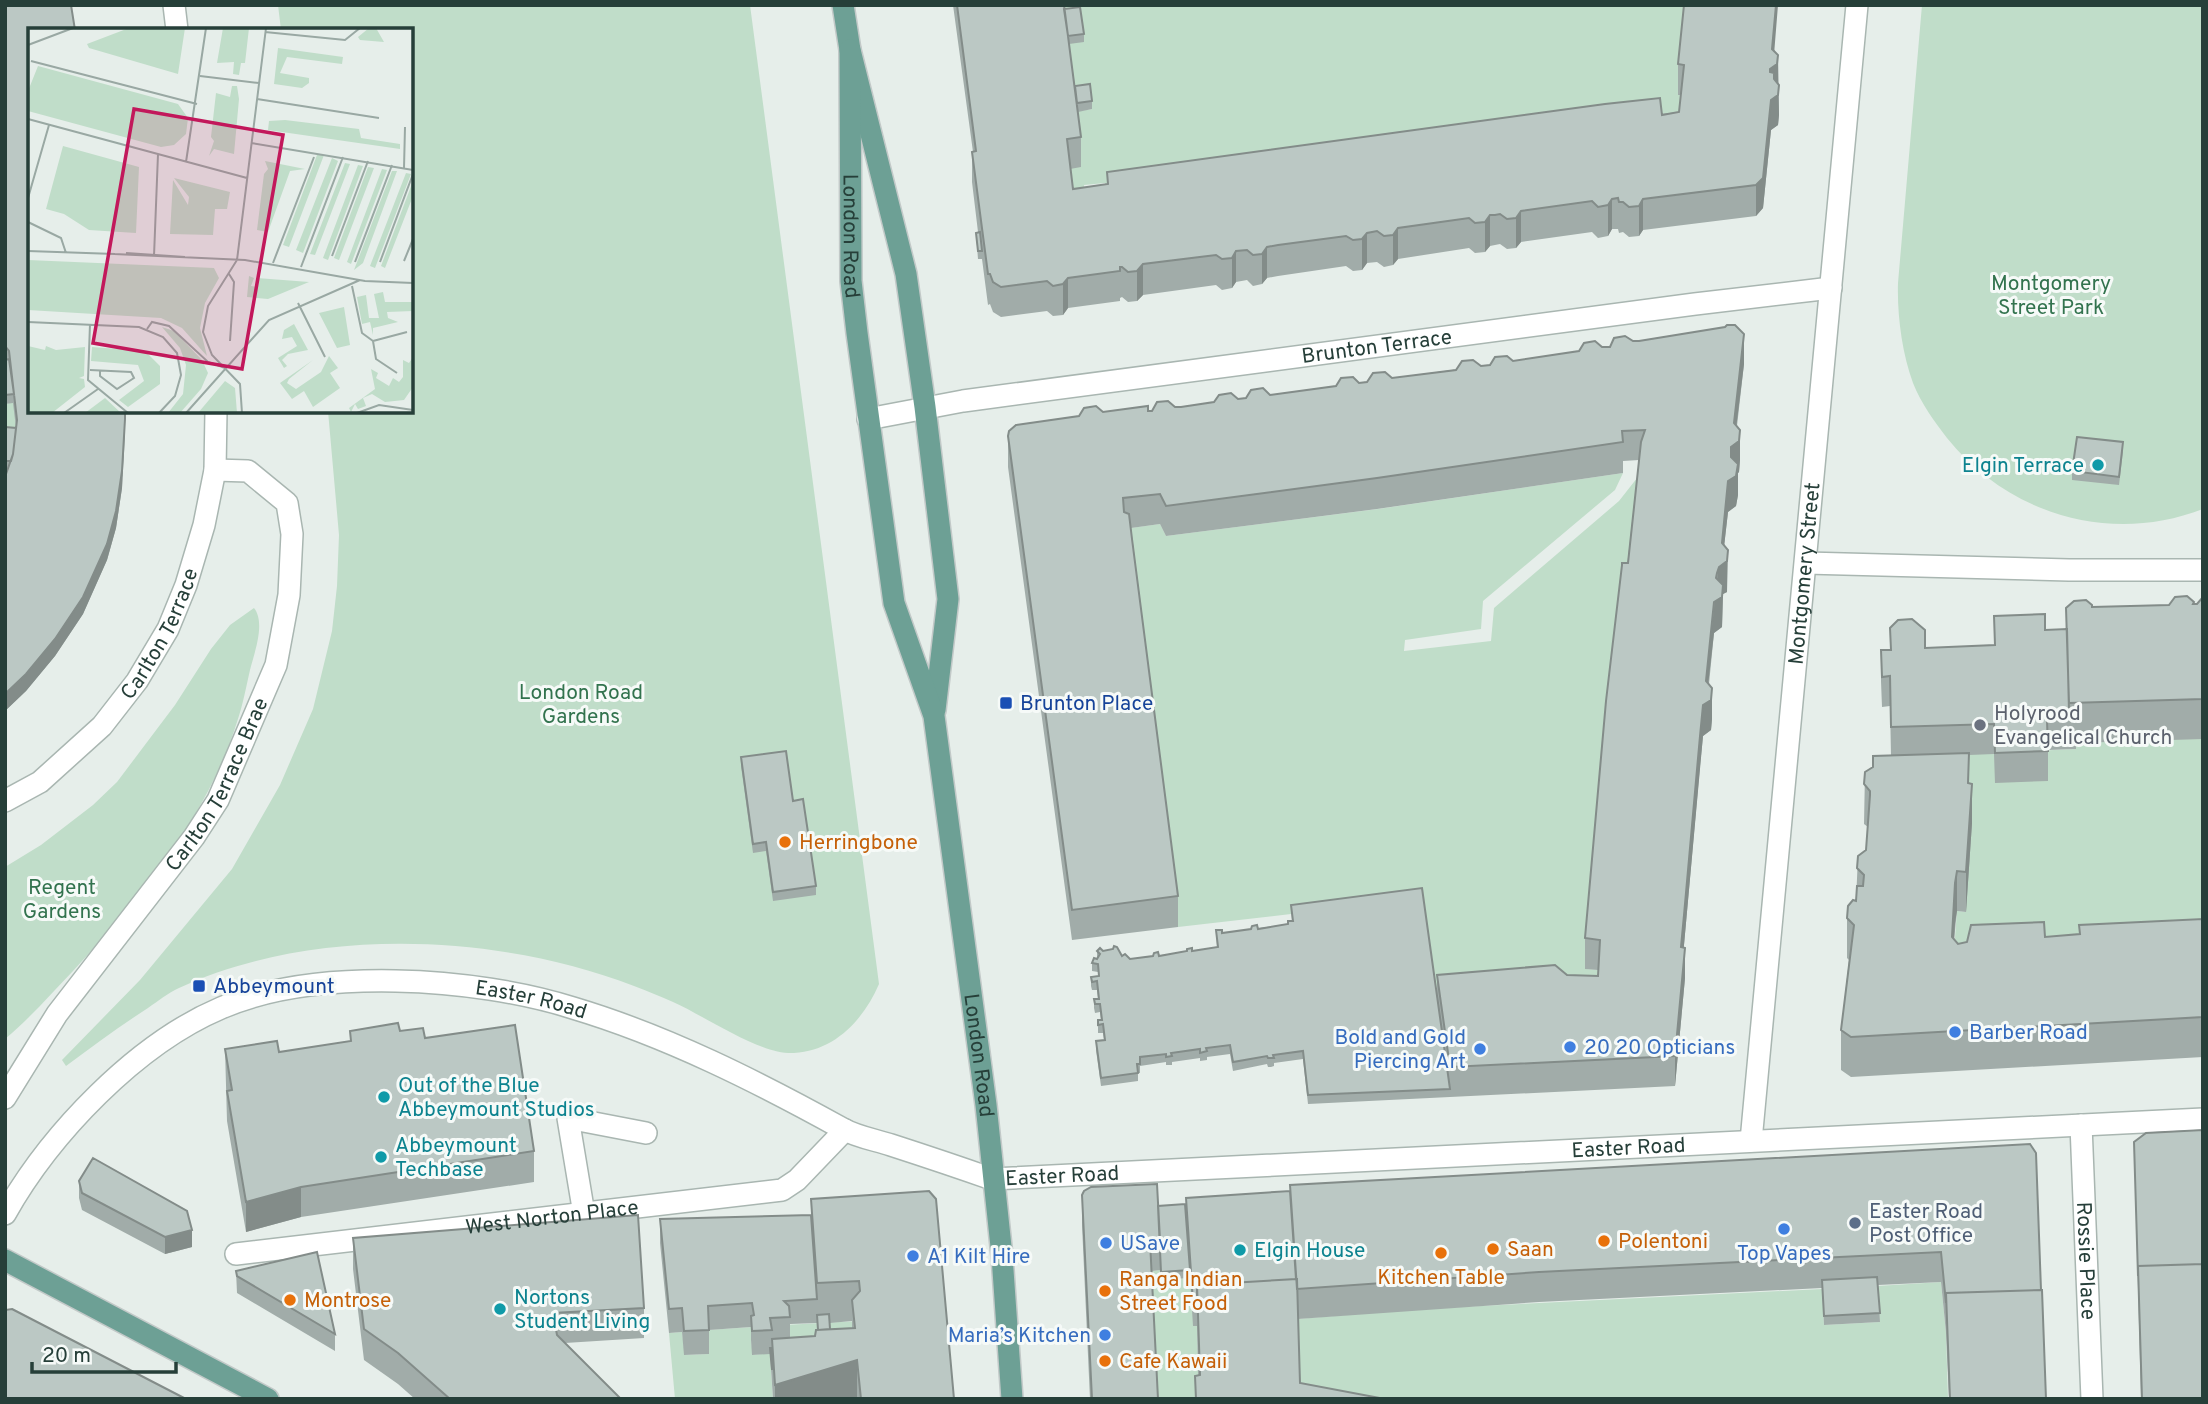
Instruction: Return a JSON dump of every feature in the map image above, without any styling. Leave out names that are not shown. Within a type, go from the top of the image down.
[{"type":"main road","name":"London Road","points":[[843,5],[850,50],[905,274],[925,407],[948,599],[934,716]]},
{"type":"main road","name":"London Road","points":[[850,50],[851,281],[894,603],[934,716],[977,1033],[1002,1256],[1012,1399]]},
{"type":"main road","points":[[5,1260],[268,1399]]},
{"type":"street","points":[[174,5],[177,28]]},
{"type":"street","name":"Montgomery Street","points":[[1751,1141],[1857,5]]},
{"type":"street","name":"Brunton Terrace","points":[[925,407],[1830,288]]},
{"type":"street","points":[[868,419],[925,407]]},
{"type":"street","name":"Carlton Terrace","points":[[5,801],[40,782],[102,726],[137,681],[167,629],[186,585],[204,526],[215,470],[216,413]]},
{"type":"street","name":"Carlton Terrace Brae","points":[[5,1098],[57,1014],[194,837],[218,800],[276,665],[289,595],[292,534],[287,503],[248,471],[215,470]]},
{"type":"street","points":[[1806,563],[2069,570],[2203,570]]},
{"type":"street","name":"Easter Road","points":[[5,1214],[48,1149],[82,1111],[131,1067],[178,1031],[221,1008],[274,990],[339,983],[450,985],[526,995],[574,1008],[704,1059],[845,1130],[992,1179],[2203,1119]]},
{"type":"street","points":[[584,1214],[568,1118],[646,1133]]},
{"type":"street","name":"Rossie Place","points":[[2081,1125],[2092,1399]]},
{"type":"street","name":"West Norton Place","points":[[236,1254],[782,1190],[797,1180],[845,1130]]},
{"type":"green space","name":"London Road Gardens","points":[[278,5],[750,5],[879,984],[856,1021],[835,1040],[809,1051],[780,1052],[733,1034],[663,998],[581,968],[524,955],[465,947],[405,944],[346,946],[287,954],[231,968],[175,990],[66,1066],[62,1060],[140,980],[232,869],[280,785],[313,709],[332,631],[337,586],[339,535],[328,413],[413,413],[413,28],[281,28]]},
{"type":"green space","points":[[1059,5],[1686,5],[1684,95],[1679,143],[1107,202],[1105,183],[1084,185],[1087,217],[1073,219],[1067,169],[1073,112],[1092,109],[1071,95]]},
{"type":"green space","name":"Montgomery Street Park","points":[[1922,5],[2203,5],[2203,509],[2168,519],[2132,524],[2063,516],[2030,503],[2000,486],[1972,464],[1947,438],[1920,398],[1903,347],[1898,283]]},
{"type":"green space","points":[[14,402],[17,437],[5,436],[5,404]]},
{"type":"green space","points":[[1623,473],[1615,490],[1483,601],[1481,629],[1405,640],[1404,651],[1491,641],[1494,608],[1619,501],[1641,473],[1586,969],[1600,970],[1598,1006],[1437,1006],[1291,914],[1178,927],[1132,569],[1123,529],[1160,524],[1166,536],[1378,509]]},
{"type":"green space","name":"Regent Gardens","points":[[254,608],[259,622],[258,639],[239,716],[224,757],[190,824],[123,915],[48,997],[5,1039],[5,867],[41,845],[93,805],[117,782],[175,705],[211,649],[230,625]]},
{"type":"green space","points":[[2203,738],[2203,958],[1952,977],[1957,911],[1966,912],[1891,757],[2076,749],[2076,743]]},
{"type":"green space","points":[[1160,1270],[1162,1280],[1190,1278],[1197,1325],[1199,1399],[1157,1399],[1150,1271]]},
{"type":"green space","points":[[1941,1282],[1948,1399],[1299,1399],[1297,1319],[1421,1309],[1822,1289],[1824,1325],[1880,1322],[1877,1286]]},
{"type":"green space","points":[[859,1321],[860,1331],[770,1357],[773,1399],[675,1399],[669,1333],[682,1332],[685,1355],[709,1354],[708,1330],[752,1327],[753,1355],[771,1353],[770,1342],[784,1325]]},
{"type":"building","points":[[5,5],[71,5],[75,28],[28,28],[28,413],[125,413],[122,471],[116,511],[107,544],[83,597],[55,639],[5,694],[5,477],[13,454],[17,420],[9,351],[5,346]]},
{"type":"building","points":[[957,5],[1064,5],[1081,137],[1067,139],[1073,189],[1108,184],[1107,172],[1605,104],[1660,98],[1662,115],[1679,112],[1684,65],[1678,64],[1684,5],[1776,5],[1772,49],[1778,55],[1777,64],[1770,72],[1774,73],[1774,79],[1779,85],[1778,95],[1771,100],[1763,178],[1756,185],[1643,199],[1639,206],[1629,207],[1619,202],[1618,198],[1612,199],[1608,205],[1598,207],[1592,201],[1521,211],[1516,218],[1507,219],[1500,214],[1490,215],[1485,222],[1475,223],[1469,218],[1398,228],[1393,235],[1384,236],[1377,231],[1367,233],[1362,239],[1353,240],[1346,236],[1278,245],[1267,247],[1262,254],[1253,255],[1247,250],[1236,251],[1232,258],[1222,259],[1216,255],[1143,264],[1137,271],[1128,272],[1120,267],[1120,271],[1068,278],[1063,284],[1053,286],[1047,281],[1001,287],[993,282],[988,274],[972,152],[976,151]]},
{"type":"building","points":[[1080,7],[1084,34],[1068,36],[1064,9]]},
{"type":"building","points":[[1090,84],[1092,101],[1077,103],[1075,86]]},
{"type":"building","points":[[980,232],[982,251],[978,251],[976,233]]},
{"type":"building","points":[[1735,325],[1744,334],[1734,423],[1740,430],[1739,441],[1731,447],[1731,457],[1738,464],[1736,476],[1728,481],[1722,543],[1728,550],[1727,561],[1719,567],[1716,578],[1723,585],[1722,597],[1714,602],[1706,681],[1712,688],[1711,700],[1703,705],[1681,947],[1685,948],[1675,1056],[1450,1067],[1437,975],[1555,965],[1567,975],[1598,976],[1600,940],[1585,938],[1606,701],[1622,563],[1628,563],[1641,442],[1645,430],[1622,431],[1623,442],[1166,506],[1160,494],[1123,498],[1124,512],[1129,514],[1178,896],[1072,910],[1009,431],[1016,425],[1079,416],[1084,408],[1096,406],[1103,412],[1148,406],[1148,411],[1152,411],[1157,402],[1168,401],[1175,407],[1181,407],[1214,402],[1219,395],[1231,393],[1238,399],[1246,398],[1251,390],[1263,388],[1270,395],[1336,386],[1341,378],[1353,377],[1359,383],[1367,382],[1373,373],[1385,372],[1392,378],[1456,370],[1462,361],[1473,360],[1481,366],[1490,365],[1495,357],[1507,356],[1513,361],[1579,351],[1584,343],[1595,341],[1602,347],[1610,347],[1614,338],[1625,336],[1639,341]]},
{"type":"building","points":[[9,359],[14,394],[5,395],[5,360]]},
{"type":"building","points":[[5,427],[16,428],[11,461],[5,461]]},
{"type":"building","name":"Elgin Terrace","points":[[2077,437],[2123,442],[2119,477],[2072,471]]},
{"type":"building","points":[[2187,596],[2193,604],[2197,604],[2203,597],[2203,699],[2069,703],[2066,608],[2074,601],[2086,600],[2092,607],[2169,605],[2175,597]]},
{"type":"building","name":"Holyrood Evangelical Church","points":[[2045,614],[2045,630],[2067,629],[2069,712],[2076,712],[2076,719],[2047,720],[2048,751],[1995,753],[1994,724],[1891,727],[1890,676],[1882,677],[1881,650],[1891,650],[1890,628],[1898,620],[1912,619],[1925,630],[1925,648],[1995,645],[1994,616]]},
{"type":"building","points":[[786,751],[793,801],[803,799],[816,886],[773,892],[766,842],[753,844],[741,757]]},
{"type":"building","points":[[1969,753],[1968,783],[1972,784],[1966,872],[1957,871],[1955,883],[1952,937],[1958,944],[1967,942],[1971,925],[2044,922],[2045,937],[2080,934],[2079,925],[2203,919],[2203,1017],[1851,1037],[1841,1030],[1854,925],[1847,918],[1848,906],[1853,900],[1856,901],[1857,886],[1863,886],[1864,875],[1857,868],[1858,856],[1866,850],[1870,791],[1864,784],[1865,772],[1873,767],[1873,756]]},
{"type":"building","points":[[1422,888],[1450,1089],[1308,1095],[1303,1051],[1273,1055],[1274,1058],[1267,1056],[1233,1062],[1230,1045],[1206,1048],[1207,1051],[1200,1053],[1200,1049],[1171,1053],[1172,1056],[1166,1057],[1166,1054],[1140,1057],[1140,1064],[1137,1064],[1138,1073],[1101,1078],[1096,1041],[1105,1040],[1103,1024],[1098,1025],[1098,1020],[1102,1020],[1100,1004],[1095,1004],[1094,999],[1099,999],[1097,981],[1092,982],[1091,977],[1099,976],[1098,964],[1092,963],[1100,954],[1097,951],[1100,948],[1103,951],[1117,947],[1122,956],[1125,954],[1130,959],[1153,956],[1158,952],[1159,956],[1192,948],[1192,951],[1218,947],[1216,930],[1222,930],[1222,933],[1251,929],[1257,925],[1258,929],[1288,924],[1288,921],[1293,921],[1291,905]]},
{"type":"building","name":"Abbeymount Techbase","points":[[398,1023],[400,1031],[423,1028],[425,1038],[515,1025],[534,1151],[301,1187],[246,1202],[227,1091],[232,1090],[225,1049],[277,1041],[279,1052],[351,1041],[350,1031]]},
{"type":"building","points":[[2203,1130],[2203,1264],[2138,1266],[2138,1276],[2134,1142],[2146,1133]]},
{"type":"building","points":[[2030,1144],[2036,1153],[2041,1290],[1946,1293],[1946,1303],[1941,1252],[1539,1272],[1297,1289],[1290,1185]]},
{"type":"building","points":[[93,1158],[187,1211],[192,1230],[165,1237],[82,1193],[79,1181]]},
{"type":"building","points":[[1157,1184],[1160,1240],[1150,1241],[1158,1399],[1092,1399],[1082,1195],[1091,1187]]},
{"type":"building","points":[[929,1191],[936,1199],[954,1399],[861,1399],[857,1360],[775,1385],[772,1339],[815,1336],[816,1330],[855,1328],[852,1300],[860,1291],[859,1281],[817,1283],[811,1199]]},
{"type":"building","name":"Elgin House","points":[[1290,1191],[1296,1279],[1197,1285],[1197,1302],[1193,1302],[1186,1198]]},
{"type":"building","points":[[1185,1204],[1190,1270],[1161,1272],[1158,1206]]},
{"type":"building","name":"Nortons Student Living","points":[[638,1215],[644,1308],[553,1313],[557,1335],[621,1399],[450,1399],[398,1353],[364,1329],[353,1238]]},
{"type":"building","points":[[811,1215],[817,1299],[784,1301],[789,1306],[790,1317],[770,1318],[772,1330],[752,1331],[752,1303],[708,1306],[709,1330],[684,1331],[682,1308],[669,1309],[660,1219]]},
{"type":"building","points":[[317,1252],[335,1334],[237,1276],[236,1271]]},
{"type":"building","points":[[2203,1264],[2203,1399],[2142,1399],[2138,1266]]},
{"type":"building","points":[[1877,1277],[1880,1313],[1824,1316],[1822,1280]]},
{"type":"building","points":[[1297,1279],[1300,1383],[1385,1399],[1196,1399],[1195,1376],[1200,1375],[1197,1285]]},
{"type":"building","points":[[2042,1290],[2046,1399],[1950,1399],[1946,1293]]},
{"type":"building","points":[[12,1309],[186,1399],[5,1399],[5,1310]]},
{"type":"building","points":[[829,1314],[830,1329],[818,1330],[817,1315]]},
{"type":"place","name":"Elgin Terrace","points":[[2098,465]]},
{"type":"place","name":"Brunton Place","points":[[1006,703]]},
{"type":"place","name":"Holyrood Evangelical Church","points":[[1980,725]]},
{"type":"place","name":"Herringbone","points":[[785,842]]},
{"type":"place","name":"Abbeymount","points":[[199,986]]},
{"type":"place","name":"Barber Road","points":[[1955,1032]]},
{"type":"place","name":"20 20 Opticians","points":[[1570,1047]]},
{"type":"place","name":"Bold and Gold Piercing Art","points":[[1480,1049]]},
{"type":"place","name":"Out of the Blue Abbeymount Studios","points":[[384,1097]]},
{"type":"place","name":"Abbeymount Techbase","points":[[381,1157]]},
{"type":"place","name":"Easter Road Post Office","points":[[1855,1223]]},
{"type":"place","name":"Top Vapes","points":[[1784,1229]]},
{"type":"place","name":"Polentoni","points":[[1604,1241]]},
{"type":"place","name":"USave","points":[[1106,1243]]},
{"type":"place","name":"Saan","points":[[1493,1249]]},
{"type":"place","name":"Elgin House","points":[[1240,1250]]},
{"type":"place","name":"Kitchen Table","points":[[1441,1253]]},
{"type":"place","name":"A1 Kilt Hire","points":[[913,1256]]},
{"type":"place","name":"Ranga Indian Street Food","points":[[1105,1291]]},
{"type":"place","name":"Montrose","points":[[290,1300]]},
{"type":"place","name":"Nortons Student Living","points":[[500,1309]]},
{"type":"place","name":"Maria’s Kitchen","points":[[1105,1335]]},
{"type":"place","name":"Cafe Kawaii","points":[[1105,1361]]}]
